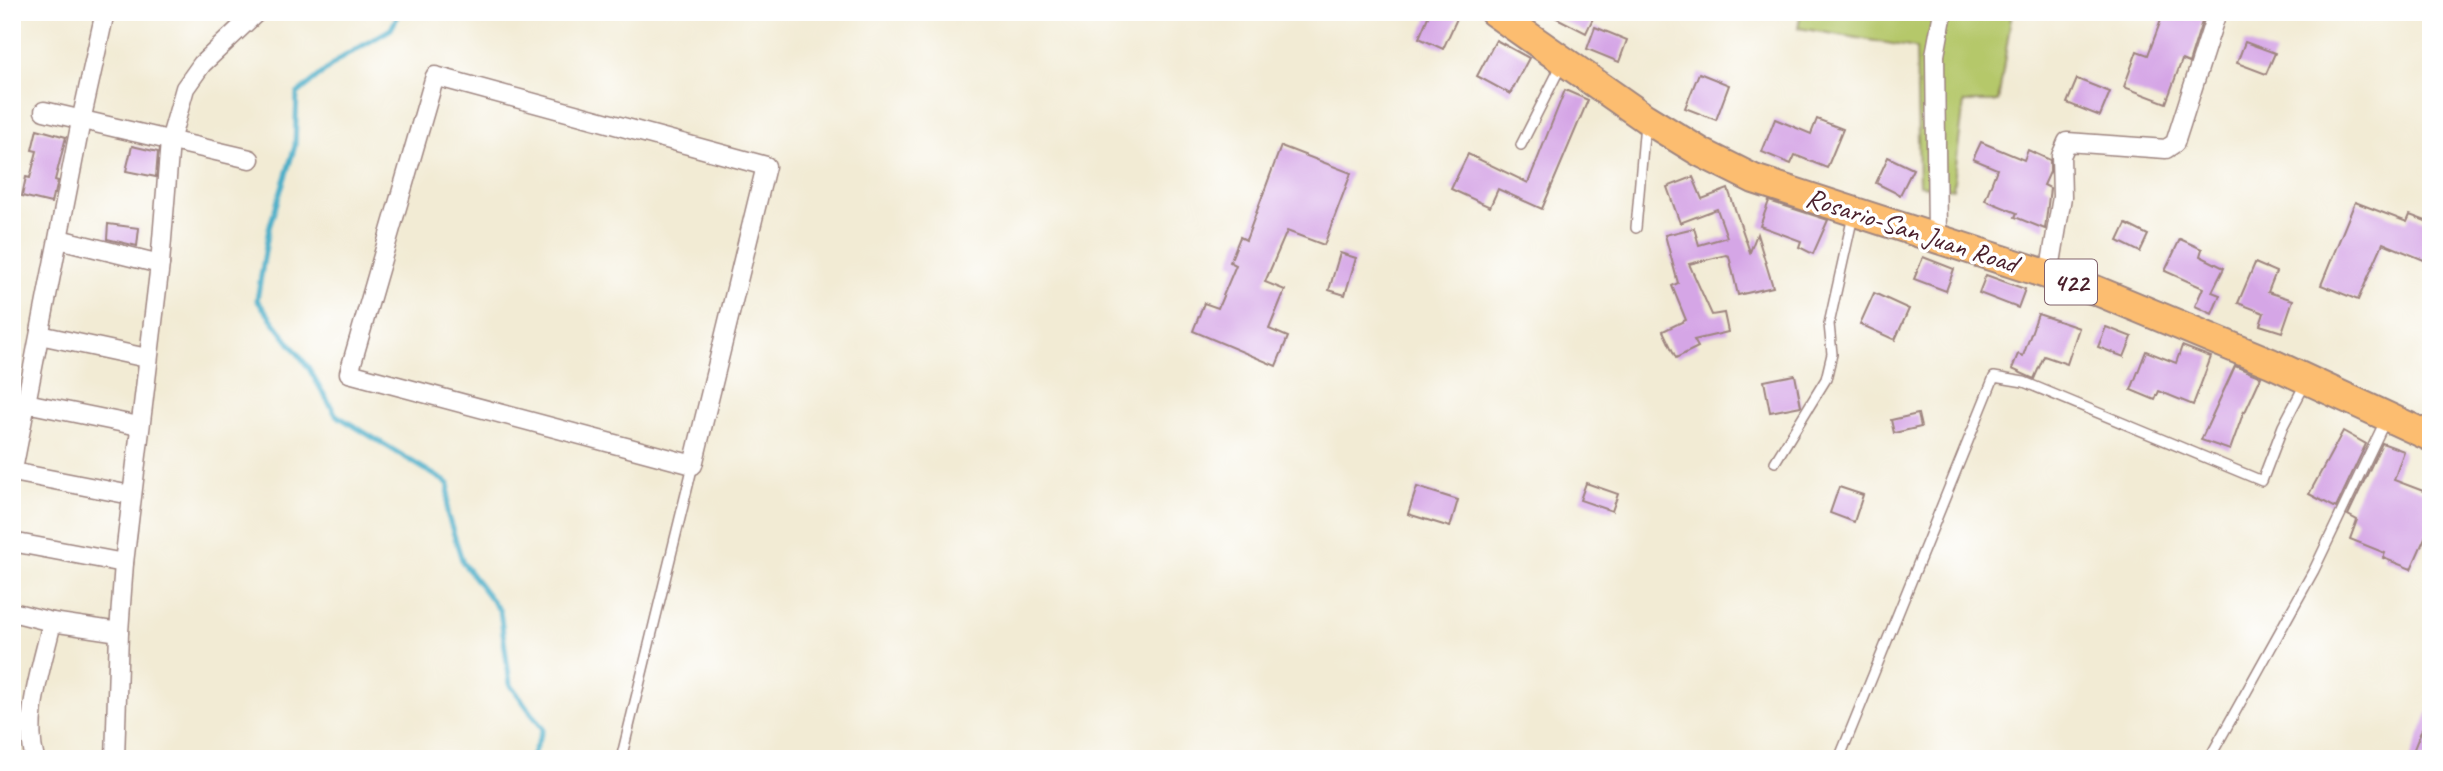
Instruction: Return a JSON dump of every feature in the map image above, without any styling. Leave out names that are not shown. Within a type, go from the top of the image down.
[{"type":"main road","name":"Rosario-San Juan Road","points":[[1494,12],[1645,118],[1702,153],[1754,179],[2095,290],[2307,380],[2431,437]]},
{"type":"street","points":[[105,12],[81,121],[13,473],[131,495]]},
{"type":"street","points":[[115,759],[124,563],[160,264],[170,141],[185,88],[202,64],[257,12]]},
{"type":"street","points":[[1937,237],[1935,55],[1943,12]]},
{"type":"street","points":[[2049,275],[2062,197],[2061,156],[2067,142],[2166,149],[2175,144],[2217,12]]},
{"type":"street","points":[[435,76],[766,166],[693,466],[349,373],[435,76]]},
{"type":"street","points":[[44,111],[250,159]]},
{"type":"street","points":[[59,239],[160,264]]},
{"type":"street","points":[[40,335],[147,358]]},
{"type":"street","points":[[26,403],[139,426]]},
{"type":"street","points":[[12,542],[124,563]]},
{"type":"street","points":[[12,612],[52,622],[119,632]]},
{"type":"street","points":[[35,759],[31,745],[31,722],[52,622]]},
{"type":"lane","points":[[1521,145],[1564,60]]},
{"type":"lane","points":[[1636,228],[1645,118]]},
{"type":"lane","points":[[1775,462],[1826,379],[1832,354],[1829,324],[1855,211]]},
{"type":"lane","points":[[1839,759],[1994,377],[2024,382],[2262,481],[2283,426],[2307,380]]},
{"type":"lane","points":[[2209,759],[2314,570],[2388,416]]},
{"type":"lane","points":[[621,759],[693,466]]},
{"type":"green space","points":[[1801,12],[2012,12],[1998,102],[1964,102],[1953,189],[1919,185],[1916,48],[1798,28]]},
{"type":"building","points":[[1430,12],[1460,12],[1443,49],[1419,38]]},
{"type":"building","points":[[1545,12],[1596,12],[1586,33]]},
{"type":"building","points":[[2164,12],[2205,12],[2189,63],[2182,60],[2166,103],[2124,87],[2137,51],[2148,55]]},
{"type":"building","points":[[1595,27],[1627,40],[1619,62],[1587,49]]},
{"type":"building","points":[[1496,40],[1529,58],[1510,94],[1477,76]]},
{"type":"building","points":[[2245,42],[2275,53],[2266,74],[2237,63]]},
{"type":"building","points":[[1699,73],[1729,85],[1716,120],[1685,108]]},
{"type":"building","points":[[2077,79],[2110,92],[2100,116],[2067,103]]},
{"type":"building","points":[[1565,90],[1588,100],[1542,209],[1498,189],[1490,207],[1451,189],[1468,154],[1528,183]]},
{"type":"building","points":[[1775,119],[1811,134],[1817,119],[1843,129],[1827,168],[1795,155],[1791,164],[1762,152]]},
{"type":"building","points":[[37,129],[66,137],[51,203],[22,196],[26,177],[30,178],[37,151],[32,150]]},
{"type":"building","points":[[1981,142],[2024,160],[2028,150],[2050,160],[2050,172],[2044,185],[2050,188],[2045,229],[2015,217],[2017,213],[1985,200],[1997,169],[1973,159]]},
{"type":"building","points":[[132,146],[158,152],[156,177],[126,171]]},
{"type":"building","points":[[1281,146],[1351,173],[1324,245],[1287,231],[1265,282],[1285,290],[1269,329],[1288,337],[1276,366],[1193,331],[1204,303],[1218,308],[1236,265],[1230,262],[1240,237],[1246,240]]},
{"type":"building","points":[[1888,157],[1913,169],[1900,195],[1876,183]]},
{"type":"building","points":[[1693,177],[1702,199],[1728,189],[1750,252],[1757,234],[1773,287],[1738,295],[1729,256],[1726,255],[1689,264],[1712,315],[1724,313],[1728,332],[1694,340],[1698,347],[1676,358],[1663,331],[1686,320],[1672,286],[1678,283],[1665,235],[1694,228],[1699,245],[1727,237],[1717,209],[1680,223],[1667,187]]},
{"type":"building","points":[[1769,201],[1828,220],[1813,254],[1799,247],[1801,241],[1760,226]]},
{"type":"building","points":[[2355,202],[2407,222],[2410,215],[2431,223],[2431,263],[2383,243],[2358,300],[2321,285]]},
{"type":"building","points":[[108,224],[139,228],[137,246],[107,239]]},
{"type":"building","points":[[2126,224],[2148,235],[2140,252],[2118,241]]},
{"type":"building","points":[[2180,239],[2202,249],[2200,256],[2224,268],[2212,292],[2220,295],[2212,314],[2195,306],[2203,288],[2165,271]]},
{"type":"building","points":[[1340,253],[1356,258],[1345,295],[1329,290]]},
{"type":"building","points":[[1923,257],[1954,269],[1946,291],[1914,279]]},
{"type":"building","points":[[2255,263],[2276,272],[2268,292],[2293,300],[2282,332],[2260,325],[2264,313],[2238,303]]},
{"type":"building","points":[[1986,275],[2025,289],[2018,308],[1979,293]]},
{"type":"building","points":[[1874,293],[1909,309],[1895,340],[1860,324]]},
{"type":"building","points":[[2038,314],[2079,328],[2067,364],[2044,356],[2034,379],[2012,369],[2018,354],[2023,356]]},
{"type":"building","points":[[2106,327],[2132,337],[2124,357],[2098,347]]},
{"type":"building","points":[[2182,346],[2211,357],[2193,405],[2159,391],[2155,400],[2131,390],[2146,351],[2176,363]]},
{"type":"building","points":[[2235,366],[2261,377],[2244,411],[2230,450],[2201,440]]},
{"type":"building","points":[[1795,375],[1801,406],[1770,412],[1764,381]]},
{"type":"building","points":[[1918,414],[1921,427],[1894,433],[1891,420]]},
{"type":"building","points":[[2343,431],[2366,444],[2336,508],[2309,494]]},
{"type":"building","points":[[2382,443],[2404,451],[2394,480],[2431,494],[2431,524],[2411,569],[2383,558],[2385,553],[2350,539],[2357,520],[2348,515]]},
{"type":"building","points":[[1586,483],[1618,494],[1612,511],[1580,500]]},
{"type":"building","points":[[1417,487],[1458,500],[1450,527],[1408,514]]},
{"type":"building","points":[[1839,487],[1863,495],[1854,522],[1830,513]]},
{"type":"building","points":[[2430,709],[2431,759],[2410,759]]},
{"type":"waterway","points":[[400,12],[391,29],[340,59],[297,94],[295,146],[269,228],[257,300],[308,367],[336,415],[449,484],[447,513],[463,563],[500,611],[510,684],[543,729],[531,759]]}]
